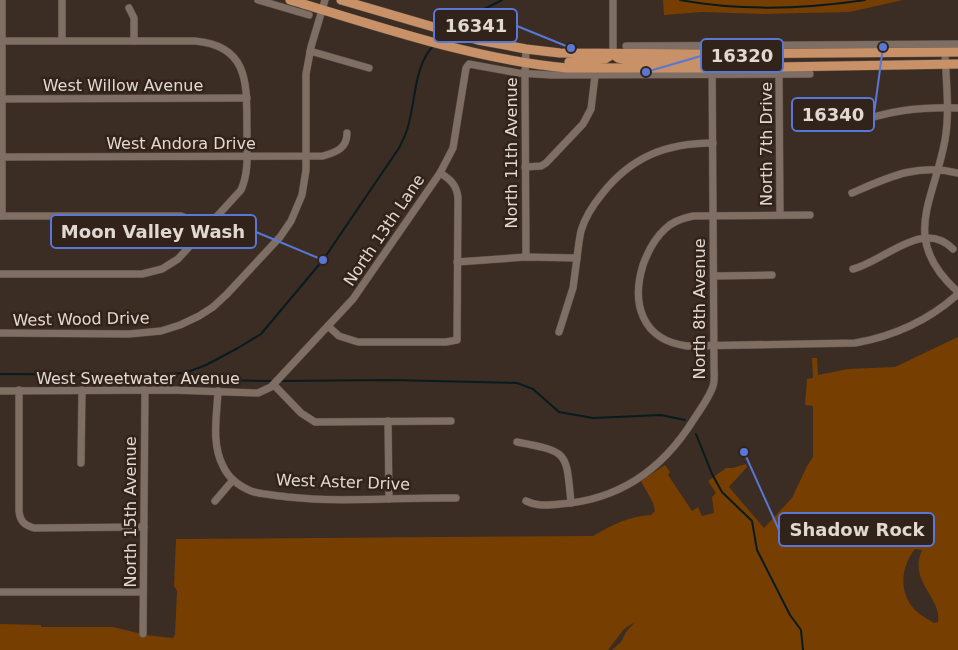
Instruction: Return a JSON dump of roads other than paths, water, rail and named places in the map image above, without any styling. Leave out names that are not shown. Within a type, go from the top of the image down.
[{"type":"main road","points":[[342,0],[478,40],[560,53],[613,54],[655,50],[712,54],[918,48],[958,52]]},
{"type":"main road","points":[[292,4],[322,10],[475,53],[525,63],[567,68],[712,71],[958,64]]},
{"type":"main road","points":[[410,35],[414,21]]},
{"type":"main road","points":[[918,48],[918,64]]},
{"type":"main road","points":[[549,66],[569,62],[605,60],[613,54]]},
{"type":"main road","points":[[613,54],[618,58],[627,60],[703,62],[712,71]]},
{"type":"street","points":[[2,0],[1,216],[180,216],[194,222],[204,231]]},
{"type":"street","points":[[62,0],[62,40]]},
{"type":"street","points":[[258,0],[292,4],[309,15]]},
{"type":"street","name":"West Wood Drive","points":[[0,333],[148,333],[161,331],[199,316],[227,294],[286,229],[295,214],[302,195],[306,182],[306,81],[310,51],[325,0]]},
{"type":"street","points":[[613,0],[613,54]]},
{"type":"street","points":[[129,8],[134,18],[134,41]]},
{"type":"street","points":[[0,274],[142,274],[168,266],[178,259],[241,190],[246,176],[247,157],[246,82],[241,68],[225,50],[210,43],[195,40],[1,41]]},
{"type":"street","points":[[626,46],[655,50],[918,48],[958,44]]},
{"type":"street","name":"North 11th Avenue","points":[[526,49],[526,256]]},
{"type":"street","points":[[310,51],[369,68]]},
{"type":"street","points":[[810,215],[693,216],[679,220],[666,228],[648,252],[639,280],[639,307],[650,329],[657,335],[676,344],[714,346],[840,344],[876,339],[893,334],[920,322],[958,293],[940,273],[931,257],[926,238],[925,212],[945,140],[945,52]]},
{"type":"street","name":"North 8th Avenue","points":[[526,501],[538,505],[589,500],[617,489],[646,472],[668,456],[684,435],[713,386],[712,54]]},
{"type":"street","name":"North 13th Lane","points":[[274,384],[353,300],[440,173],[453,148],[466,68],[469,64],[525,73]]},
{"type":"street","points":[[525,73],[595,76],[712,71],[810,74]]},
{"type":"street","name":"North 7th Drive","points":[[779,74],[780,215]]},
{"type":"street","points":[[525,167],[541,166],[546,163],[583,124],[591,109],[595,76]]},
{"type":"street","name":"West Willow Avenue","points":[[1,99],[247,98]]},
{"type":"street","points":[[852,125],[882,114],[900,110],[958,108]]},
{"type":"street","name":"West Andora Drive","points":[[1,157],[323,156],[342,149],[347,140],[347,132]]},
{"type":"street","points":[[559,332],[573,288],[581,232],[590,210],[610,184],[620,174],[650,154],[692,143],[713,143]]},
{"type":"street","points":[[852,193],[895,174],[916,170],[958,173]]},
{"type":"street","points":[[328,326],[339,336],[358,342],[446,342],[457,340],[457,191],[449,179],[440,173]]},
{"type":"street","points":[[853,269],[864,266],[910,241],[926,238],[943,240],[953,249]]},
{"type":"street","points":[[458,262],[526,256],[577,258]]},
{"type":"street","points":[[714,276],[772,275]]},
{"type":"street","points":[[274,384],[301,414],[314,422],[452,421]]},
{"type":"street","name":"West Sweetwater Avenue","points":[[0,391],[145,390],[258,393],[267,390],[274,384]]},
{"type":"street","points":[[19,390],[19,511],[22,522],[26,526],[34,528],[144,527]]},
{"type":"street","points":[[81,464],[82,390]]},
{"type":"street","name":"North 15th Avenue","points":[[143,634],[145,390]]},
{"type":"street","points":[[215,501],[233,480],[223,467],[216,448],[218,391]]},
{"type":"street","points":[[388,421],[389,499]]},
{"type":"street","points":[[517,442],[549,448],[562,456],[567,469],[571,503]]},
{"type":"street","name":"West Aster Drive","points":[[233,480],[249,490],[310,499],[456,498]]},
{"type":"street","points":[[0,592],[143,592]]},
{"type":"waterway","points":[[450,29],[458,22],[502,0]]},
{"type":"waterway","points":[[680,0],[703,4],[772,8],[865,0]]},
{"type":"waterway","points":[[0,374],[144,375],[185,373],[206,365],[261,334],[323,260],[399,148],[410,119],[422,63],[434,45]]},
{"type":"waterway","points":[[185,373],[218,380],[274,381]]},
{"type":"waterway","points":[[279,381],[390,380],[517,383],[533,389],[559,412],[593,418],[661,415],[685,420]]},
{"type":"waterway","points":[[696,434],[712,474],[722,492],[752,521],[757,550],[790,615],[801,630],[803,650]]},
{"type":"place","name":"16340","points":[[883,47]]},
{"type":"place","name":"16341","points":[[571,48]]},
{"type":"place","name":"16320","points":[[646,72]]},
{"type":"place","name":"Moon Valley Wash","points":[[323,260]]},
{"type":"place","name":"Shadow Rock","points":[[744,452]]}]
